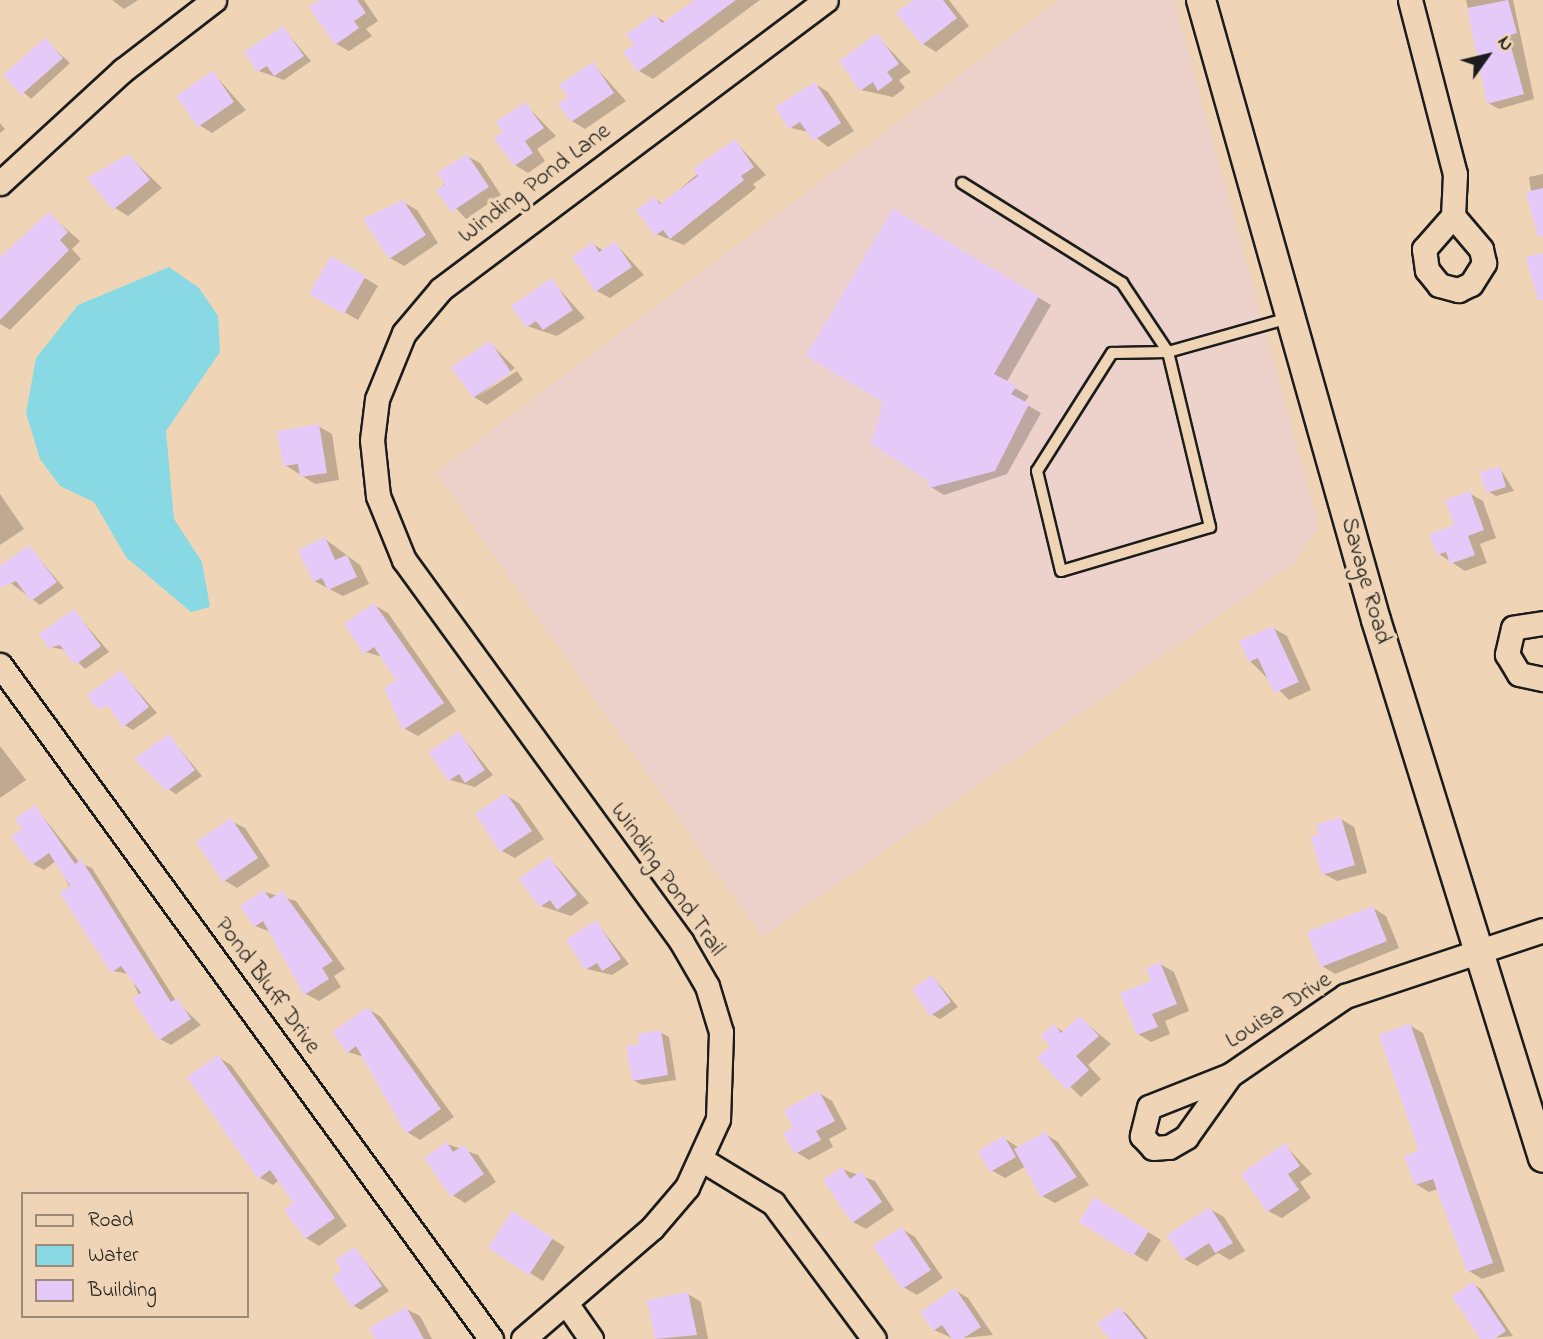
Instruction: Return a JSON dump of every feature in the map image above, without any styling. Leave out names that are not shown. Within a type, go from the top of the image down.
[{"type":"street","points":[[0,183],[123,70],[214,0]]},
{"type":"street","name":"Winding Pond Lane","points":[[376,474],[373,420],[382,379],[404,333],[441,289],[827,0]]},
{"type":"street","name":"Savage Road","points":[[1201,0],[1289,318],[1476,950],[1543,1158]]},
{"type":"street","points":[[1410,0],[1449,140],[1453,216]]},
{"type":"street","name":"Winding Pond Trail","points":[[376,474],[404,559],[707,986],[721,1032],[723,1076],[704,1161],[667,1214],[523,1339]]},
{"type":"street","points":[[1543,623],[1513,628],[1507,653],[1520,674],[1543,679]]},
{"type":"street","name":"Pond Bluff Drive","points":[[0,665],[491,1339]]},
{"type":"street","name":"Louisa Drive","points":[[1230,1074],[1345,996],[1476,950],[1543,930]]},
{"type":"street","points":[[704,1161],[773,1203],[874,1339]]},
{"type":"street","points":[[566,1303],[591,1339]]},
{"type":"lane","points":[[962,183],[1122,283],[1168,352],[1210,527],[1061,571],[1037,471],[1112,352],[1168,352],[1289,318]]},
{"type":"shaded area","points":[[1059,0],[1174,0],[1319,525],[1294,563],[762,937],[436,473]]},
{"type":"water","points":[[169,267],[199,288],[218,316],[220,352],[166,431],[174,519],[202,562],[210,607],[191,612],[126,557],[94,502],[60,486],[40,459],[26,413],[36,358],[78,305]]},
{"type":"building","points":[[319,0],[357,0],[366,13],[354,21],[359,28],[335,45],[309,7]]},
{"type":"building","points":[[695,0],[736,0],[638,72],[623,52],[634,45],[626,34],[655,14],[662,23]]},
{"type":"building","points":[[913,0],[943,0],[957,18],[922,45],[896,13]]},
{"type":"building","points":[[1508,0],[1517,33],[1508,36],[1524,94],[1487,104],[1467,8]]},
{"type":"building","points":[[283,26],[304,56],[274,76],[267,66],[257,72],[244,52]]},
{"type":"building","points":[[877,33],[899,64],[887,72],[893,80],[878,91],[873,82],[860,91],[839,61]]},
{"type":"building","points":[[45,38],[63,58],[21,95],[3,75]]},
{"type":"building","points":[[593,62],[614,93],[571,122],[558,104],[568,97],[559,85]]},
{"type":"building","points":[[213,71],[234,102],[198,127],[176,96]]},
{"type":"building","points":[[815,82],[841,123],[813,141],[800,122],[789,129],[775,107]]},
{"type":"building","points":[[525,102],[544,128],[525,141],[533,153],[514,166],[494,138],[503,132],[496,122]]},
{"type":"building","points":[[735,139],[754,167],[741,176],[744,180],[670,239],[663,230],[655,236],[636,210],[654,197],[660,204],[698,176],[693,169]]},
{"type":"building","points":[[129,154],[150,180],[113,210],[87,178]]},
{"type":"building","points":[[467,154],[489,187],[451,212],[436,190],[445,184],[437,173]]},
{"type":"building","points":[[1543,188],[1543,236],[1538,237],[1526,192]]},
{"type":"building","points":[[403,200],[426,235],[389,259],[363,219]]},
{"type":"building","points":[[893,209],[1039,296],[994,374],[1017,386],[1011,394],[1029,404],[995,471],[929,488],[928,480],[871,444],[883,402],[806,356]]},
{"type":"building","points":[[49,212],[68,232],[60,240],[69,250],[0,320],[0,257]]},
{"type":"building","points":[[615,241],[632,267],[595,292],[572,257],[593,242],[599,252]]},
{"type":"building","points":[[1543,253],[1543,300],[1538,300],[1526,257]]},
{"type":"building","points":[[331,256],[366,276],[344,314],[309,294]]},
{"type":"building","points":[[552,278],[573,310],[543,330],[536,321],[526,328],[511,306]]},
{"type":"building","points":[[490,341],[511,372],[473,398],[451,367]]},
{"type":"building","points":[[319,424],[327,473],[300,477],[298,464],[283,466],[277,431]]},
{"type":"building","points":[[1500,466],[1506,487],[1486,493],[1480,472]]},
{"type":"building","points":[[1470,491],[1484,530],[1468,536],[1475,555],[1450,564],[1446,552],[1437,555],[1429,534],[1454,525],[1445,500]]},
{"type":"building","points":[[325,537],[335,560],[347,555],[357,577],[328,590],[322,578],[313,582],[298,550]]},
{"type":"building","points":[[29,545],[57,582],[31,601],[16,581],[0,588],[0,566]]},
{"type":"building","points":[[374,603],[444,703],[403,730],[384,688],[396,680],[374,647],[364,654],[344,624]]},
{"type":"building","points":[[74,609],[101,646],[75,665],[60,645],[49,648],[39,634]]},
{"type":"building","points":[[1273,626],[1299,682],[1274,693],[1258,658],[1249,662],[1239,641]]},
{"type":"building","points":[[121,670],[149,707],[123,727],[108,706],[97,709],[87,695]]},
{"type":"building","points":[[459,731],[485,770],[465,783],[459,774],[448,781],[429,752]]},
{"type":"building","points":[[169,734],[195,770],[167,791],[134,759]]},
{"type":"building","points":[[506,793],[532,831],[500,852],[475,814]]},
{"type":"building","points":[[35,805],[75,864],[81,859],[171,1002],[177,998],[191,1019],[159,1040],[132,999],[141,993],[121,966],[111,973],[60,893],[70,886],[49,853],[32,865],[11,836],[22,829],[15,819]]},
{"type":"building","points":[[1341,817],[1355,865],[1322,875],[1311,837],[1319,834],[1316,824]]},
{"type":"building","points":[[231,818],[258,858],[223,882],[196,842]]},
{"type":"building","points":[[549,857],[577,895],[557,910],[550,900],[540,907],[519,879]]},
{"type":"building","points":[[264,890],[270,899],[282,891],[333,961],[322,968],[329,979],[304,995],[263,921],[254,927],[240,906]]},
{"type":"building","points":[[1373,906],[1387,941],[1321,967],[1307,932]]},
{"type":"building","points":[[596,920],[621,959],[602,971],[597,963],[585,970],[566,940]]},
{"type":"building","points":[[1160,962],[1177,1004],[1152,1014],[1158,1027],[1137,1035],[1120,993],[1151,981],[1146,968]]},
{"type":"building","points":[[932,975],[951,1002],[930,1016],[912,989]]},
{"type":"building","points":[[368,1007],[441,1109],[406,1134],[356,1046],[347,1053],[332,1032]]},
{"type":"building","points":[[1080,1016],[1099,1036],[1076,1056],[1089,1070],[1067,1090],[1037,1058],[1050,1046],[1041,1036],[1054,1024],[1061,1033]]},
{"type":"building","points":[[1410,1023],[1493,1263],[1467,1272],[1433,1179],[1415,1185],[1404,1156],[1419,1151],[1379,1035]]},
{"type":"building","points":[[661,1030],[668,1075],[632,1081],[626,1046],[639,1044],[638,1034]]},
{"type":"building","points":[[218,1055],[335,1218],[305,1239],[284,1210],[294,1203],[270,1170],[258,1179],[187,1077]]},
{"type":"building","points":[[819,1091],[835,1121],[816,1131],[821,1140],[795,1154],[783,1133],[793,1128],[784,1110]]},
{"type":"building","points":[[1045,1132],[1077,1177],[1041,1197],[1014,1149]]},
{"type":"building","points":[[1004,1136],[1016,1157],[990,1172],[978,1151]]},
{"type":"building","points":[[447,1142],[453,1152],[464,1145],[484,1174],[451,1197],[424,1158]]},
{"type":"building","points":[[1285,1143],[1300,1166],[1288,1174],[1299,1190],[1267,1212],[1241,1174]]},
{"type":"building","points":[[842,1167],[850,1179],[861,1171],[882,1202],[852,1223],[823,1180]]},
{"type":"building","points":[[1094,1197],[1149,1231],[1133,1256],[1079,1222]]},
{"type":"building","points":[[1210,1207],[1233,1243],[1215,1253],[1209,1243],[1183,1260],[1167,1235]]},
{"type":"building","points":[[512,1211],[553,1238],[529,1275],[488,1248]]},
{"type":"building","points":[[902,1227],[931,1270],[902,1289],[873,1246]]},
{"type":"building","points":[[355,1247],[382,1286],[352,1307],[332,1278],[342,1270],[335,1260]]},
{"type":"building","points":[[1473,1282],[1506,1331],[1494,1339],[1480,1339],[1452,1296]]},
{"type":"building","points":[[955,1288],[981,1327],[962,1339],[952,1339],[942,1325],[933,1331],[920,1312]]},
{"type":"building","points":[[688,1292],[697,1335],[655,1339],[647,1300]]},
{"type":"building","points":[[406,1307],[424,1339],[375,1339],[369,1328]]},
{"type":"building","points":[[1119,1307],[1145,1339],[1110,1339],[1097,1324]]}]
